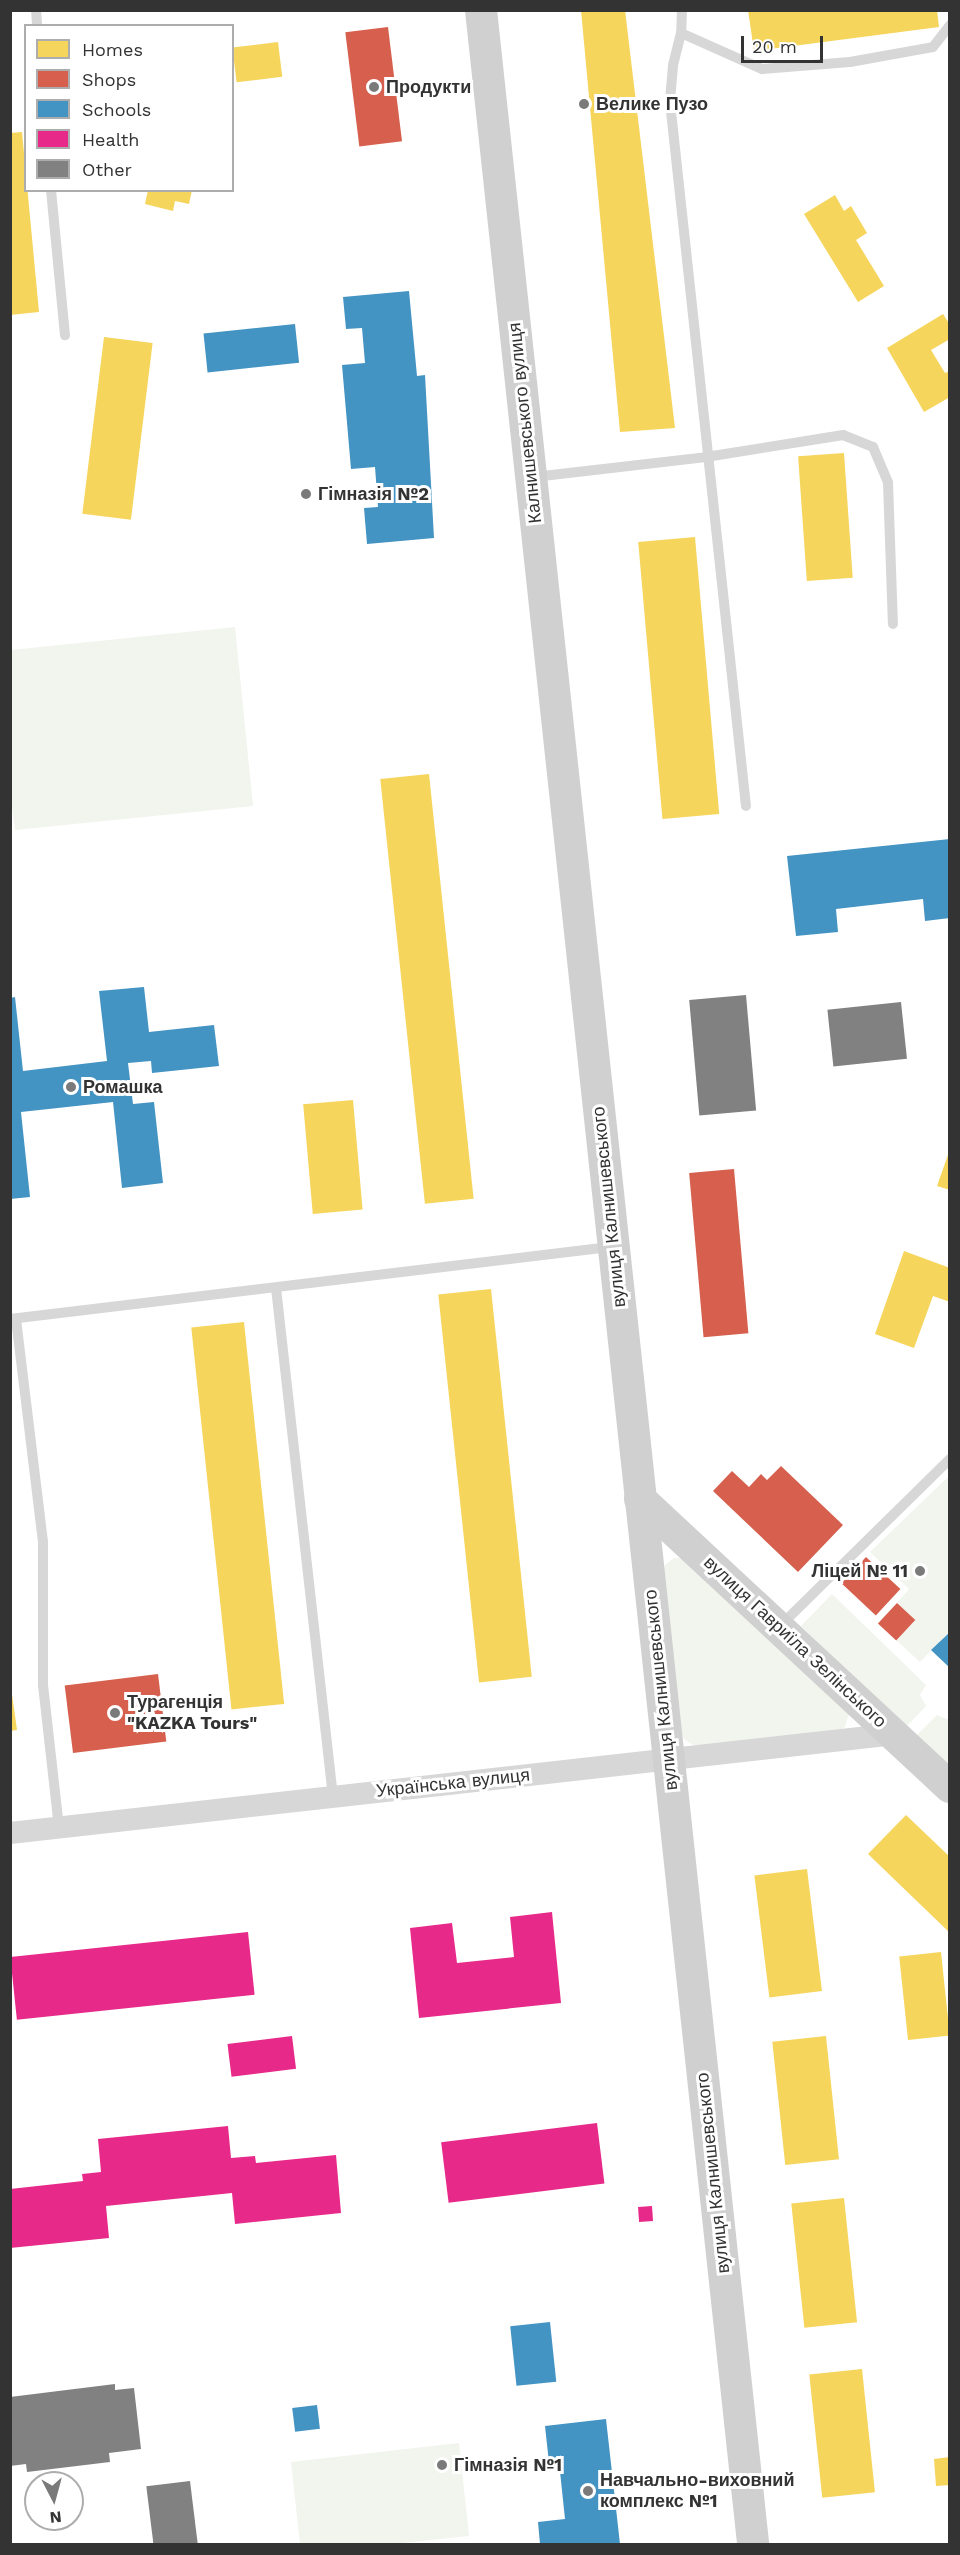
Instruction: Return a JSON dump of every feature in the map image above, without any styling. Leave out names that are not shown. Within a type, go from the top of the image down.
[{"type":"street","name":"Калнишевського вулиця","points":[[481,10],[569,835]]},
{"type":"street","name":"вулиця Калнишевського","points":[[569,835],[753,2544]]},
{"type":"street","name":"вулиця Гавриїла Зелінського","points":[[640,1498],[950,1787]]},
{"type":"street","name":"Українська вулиця","points":[[10,1833],[895,1734]]},
{"type":"lane","points":[[681,10],[681,33],[673,66],[670,102],[706,457],[746,806]]},
{"type":"lane","points":[[681,33],[762,69],[850,62],[933,47],[950,25]]},
{"type":"lane","points":[[51,192],[65,335]]},
{"type":"lane","points":[[531,477],[706,457],[843,435],[873,447],[888,483],[893,624]]},
{"type":"lane","points":[[59,1828],[43,1684],[43,1542],[14,1319],[614,1247]]},
{"type":"lane","points":[[276,1288],[333,1797]]},
{"type":"lane","points":[[779,1627],[950,1459]]},
{"type":"shaded area","points":[[235,627],[253,806],[15,830],[10,791],[11,650]]},
{"type":"shaded area","name":"Ліцей № 11","points":[[949,1476],[949,1632],[920,1662],[896,1640],[915,1621],[897,1603],[909,1589],[870,1552]]},
{"type":"shaded area","points":[[674,1558],[684,1558],[851,1708],[845,1727],[836,1732],[695,1746],[685,1740],[679,1731],[662,1576],[665,1565]]},
{"type":"shaded area","points":[[832,1594],[926,1685],[920,1695],[926,1706],[906,1727],[801,1626]]},
{"type":"shaded area","points":[[937,1715],[949,1720],[949,1768],[916,1736]]},
{"type":"shaded area","points":[[459,2443],[469,2536],[392,2544],[300,2544],[291,2462]]},
{"type":"building: Homes","points":[[581,10],[625,10],[675,428],[620,432]]},
{"type":"building: Homes","points":[[748,10],[937,10],[939,27],[754,51]]},
{"type":"building: Homes","points":[[278,42],[282,77],[237,82],[234,47]]},
{"type":"building: Homes","points":[[22,132],[24,192],[28,192],[39,312],[10,315],[10,133]]},
{"type":"building: Homes","points":[[148,192],[192,192],[189,204],[175,201],[173,211],[145,204]]},
{"type":"building: Homes","points":[[835,195],[844,211],[851,206],[867,233],[856,240],[884,286],[858,302],[804,214]]},
{"type":"building: Homes","points":[[943,314],[950,325],[950,339],[931,350],[945,373],[950,371],[950,397],[924,412],[887,348]]},
{"type":"building: Homes","points":[[104,337],[153,343],[131,520],[82,514]]},
{"type":"building: Homes","points":[[844,453],[853,578],[807,581],[798,456]]},
{"type":"building: Homes","points":[[695,537],[719,814],[662,819],[638,542]]},
{"type":"building: Homes","points":[[429,774],[474,1199],[425,1204],[380,779]]},
{"type":"building: Homes","points":[[353,1100],[363,1210],[313,1214],[303,1104]]},
{"type":"building: Homes","points":[[950,1152],[950,1190],[937,1186]]},
{"type":"building: Homes","points":[[904,1251],[950,1268],[950,1302],[933,1296],[914,1348],[875,1334]]},
{"type":"building: Homes","points":[[491,1289],[532,1677],[479,1682],[438,1295]]},
{"type":"building: Homes","points":[[244,1322],[284,1704],[231,1709],[191,1328]]},
{"type":"building: Homes","points":[[10,1680],[17,1730],[10,1731]]},
{"type":"building: Homes","points":[[906,1815],[950,1857],[950,1933],[868,1854]]},
{"type":"building: Homes","points":[[807,1869],[822,1991],[769,1998],[754,1875]]},
{"type":"building: Homes","points":[[941,1952],[950,2036],[908,2040],[899,1956]]},
{"type":"building: Homes","points":[[826,2036],[839,2159],[785,2165],[772,2042]]},
{"type":"building: Homes","points":[[844,2198],[857,2322],[804,2328],[791,2204]]},
{"type":"building: Homes","points":[[862,2369],[875,2492],[822,2498],[809,2375]]},
{"type":"building: Homes","points":[[950,2457],[950,2485],[936,2486],[934,2459]]},
{"type":"building: Shops","name":"Продукти","points":[[388,27],[402,141],[359,146],[345,32]]},
{"type":"building: Shops","points":[[734,1169],[748,1333],[704,1337],[689,1173]]},
{"type":"building: Shops","points":[[781,1466],[843,1525],[798,1572],[713,1491],[732,1471],[749,1487],[761,1474],[767,1480]]},
{"type":"building: Shops","points":[[866,1557],[900,1589],[876,1615],[841,1583]]},
{"type":"building: Shops","points":[[897,1603],[915,1620],[896,1641],[878,1623]]},
{"type":"building: Shops","name":"Турагенція \"KAZKA Tours\"","points":[[158,1674],[166,1741],[73,1753],[65,1685]]},
{"type":"building: Schools","points":[[409,291],[417,376],[425,375],[434,538],[367,544],[364,508],[378,507],[375,467],[351,469],[342,365],[365,363],[362,328],[346,329],[343,297]]},
{"type":"building: Schools","points":[[295,324],[299,363],[208,372],[204,334]]},
{"type":"building: Schools","points":[[950,839],[950,918],[925,921],[923,899],[836,909],[838,932],[796,936],[787,856]]},
{"type":"building: Schools","name":"Ромашка","points":[[144,987],[149,1032],[214,1025],[219,1066],[152,1073],[151,1061],[128,1063],[133,1104],[154,1102],[163,1183],[122,1188],[113,1102],[21,1112],[30,1197],[10,1199],[10,998],[15,997],[23,1071],[107,1061],[99,991]]},
{"type":"building: Schools","points":[[950,1632],[950,1668],[931,1650]]},
{"type":"building: Schools","points":[[550,2322],[556,2382],[516,2386],[510,2326]]},
{"type":"building: Schools","points":[[317,2405],[320,2429],[295,2432],[292,2408]]},
{"type":"building: Schools","name":"Навчально-виховний комплекс №1","points":[[606,2419],[620,2544],[540,2544],[538,2522],[565,2519],[559,2462],[549,2463],[545,2426]]},
{"type":"building: Health","points":[[552,1912],[561,2003],[419,2018],[410,1928],[452,1923],[457,1963],[514,1957],[510,1917]]},
{"type":"building: Health","points":[[248,1932],[255,1995],[17,2020],[10,1957]]},
{"type":"building: Health","points":[[292,2036],[296,2069],[232,2077],[227,2044]]},
{"type":"building: Health","points":[[597,2123],[604,2184],[449,2203],[441,2142]]},
{"type":"building: Health","points":[[228,2126],[231,2158],[255,2156],[256,2163],[336,2155],[341,2213],[235,2224],[232,2193],[106,2206],[109,2238],[10,2248],[10,2189],[83,2181],[82,2174],[101,2172],[98,2139]]},
{"type":"building: Health","points":[[652,2206],[653,2221],[639,2222],[638,2207]]},
{"type":"building: Other","points":[[746,995],[756,1111],[699,1116],[689,1000]]},
{"type":"building: Other","points":[[901,1002],[907,1059],[833,1066],[827,1010]]},
{"type":"building: Other","points":[[115,2384],[115,2390],[134,2388],[141,2449],[109,2453],[110,2462],[35,2471],[27,2471],[26,2464],[10,2466],[10,2397]]},
{"type":"building: Other","points":[[190,2481],[198,2544],[153,2544],[146,2486]]},
{"type":"place","name":"Продукти","points":[[374,87]]},
{"type":"place","name":"Велике Пузо","points":[[584,104]]},
{"type":"place","name":"Гімназія №2","points":[[306,494]]},
{"type":"place","name":"Ромашка","points":[[71,1087]]},
{"type":"place","name":"Ліцей № 11","points":[[920,1571]]},
{"type":"place","name":"Турагенція \"KAZKA Tours\"","points":[[115,1713]]},
{"type":"place","name":"Гімназія №1","points":[[442,2465]]},
{"type":"place","name":"Навчально-виховний комплекс №1","points":[[588,2491]]}]
